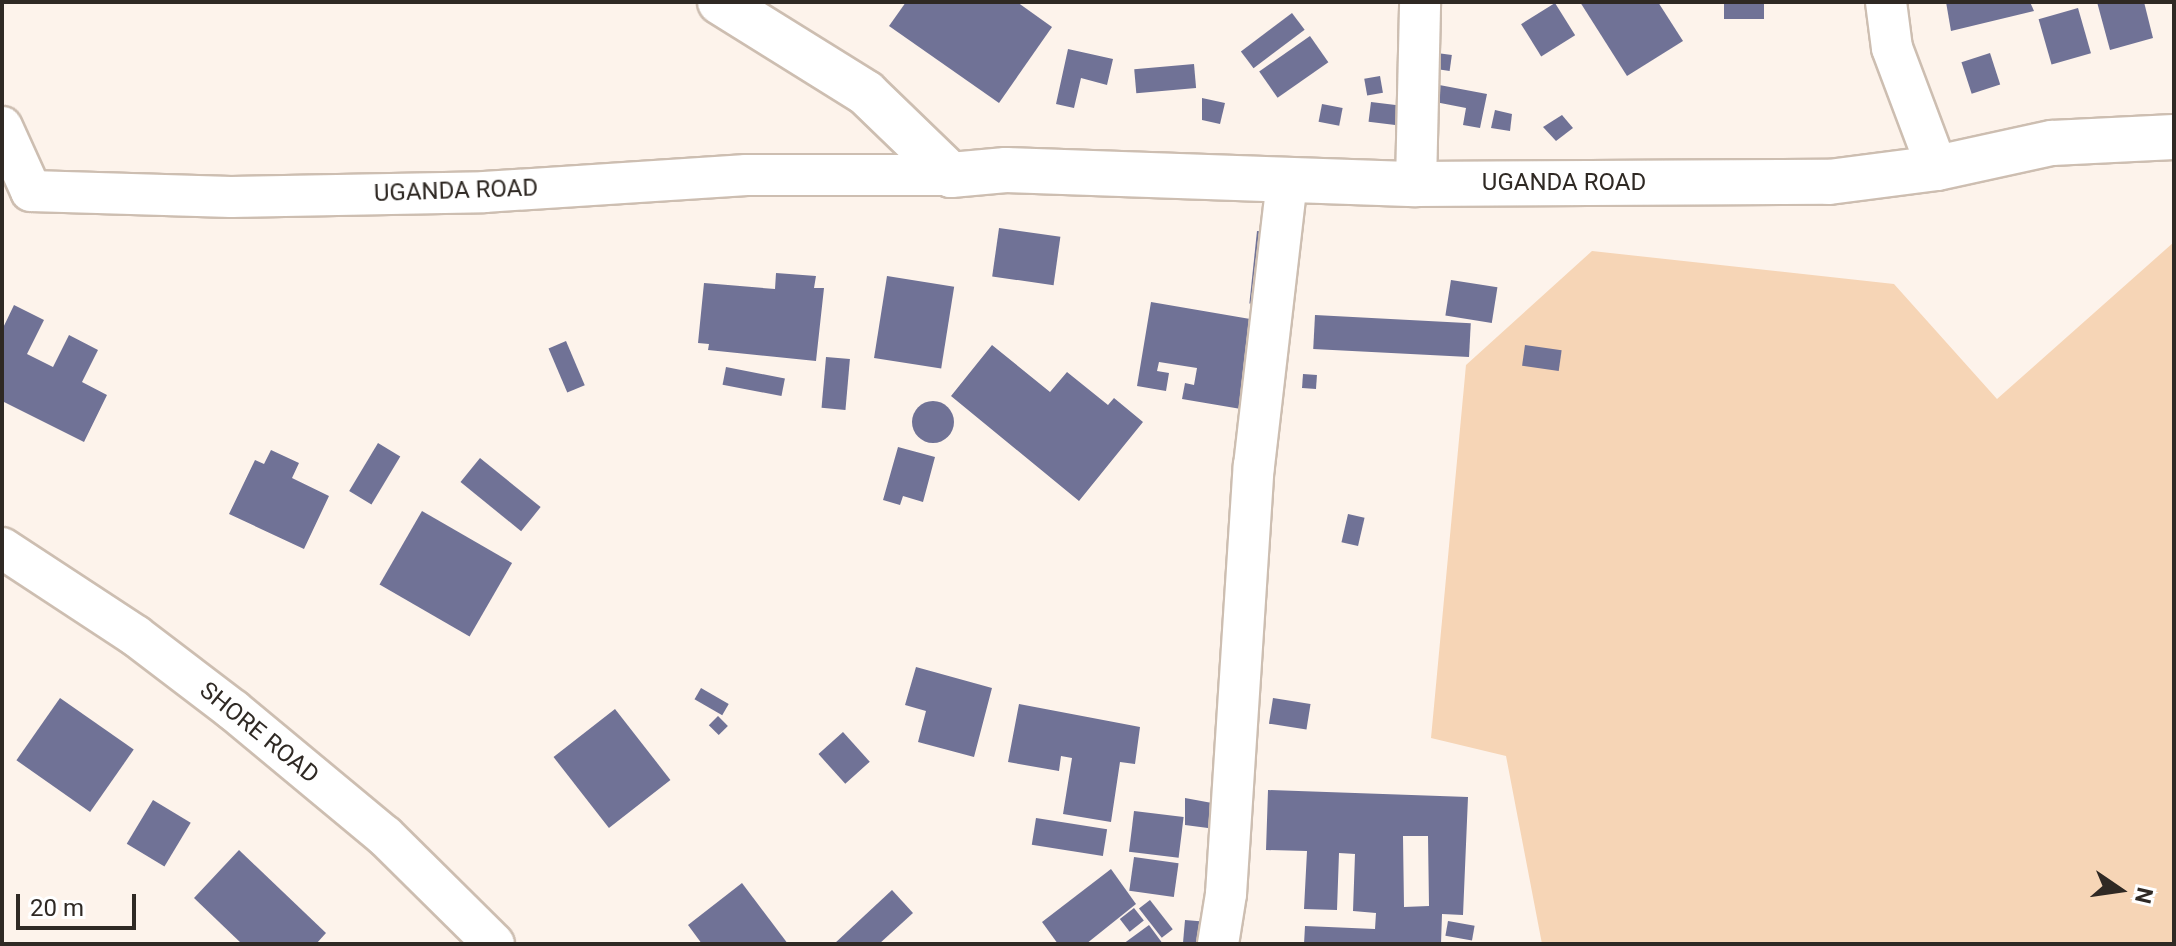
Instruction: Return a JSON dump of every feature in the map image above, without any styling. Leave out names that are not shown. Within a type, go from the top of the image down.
[{"type":"main road","points":[[720,2],[866,93],[951,175]]},
{"type":"main road","name":"UGANDA ROAD","points":[[951,175],[1006,170],[1416,184],[1829,182],[1937,168],[2052,143],[2174,137]]},
{"type":"street","points":[[1416,184],[1420,2]]},
{"type":"street","points":[[1886,2],[1892,48],[1937,168]]},
{"type":"street","name":"UGANDA ROAD","points":[[2,127],[16,190],[247,197],[484,192],[746,175],[951,175]]},
{"type":"street","points":[[1218,944],[1226,894],[1254,466],[1287,179]]},
{"type":"street","name":"SHORE ROAD","points":[[2,548],[136,636],[233,710],[385,836],[494,944]]},
{"type":"shaded area","points":[[2174,242],[2174,944],[1542,944],[1506,756],[1431,738],[1466,365],[1592,251],[1894,284],[1997,399]]},
{"type":"building","points":[[906,2],[1017,2],[1052,27],[999,103],[889,26]]},
{"type":"building","points":[[1580,2],[1658,2],[1683,41],[1627,76]]},
{"type":"building","points":[[1724,2],[1764,2],[1764,19],[1724,19]]},
{"type":"building","points":[[1946,2],[2030,2],[2034,11],[1951,31]]},
{"type":"building","points":[[2097,2],[2144,2],[2153,38],[2110,50]]},
{"type":"building","points":[[1555,3],[1575,35],[1541,56],[1521,24]]},
{"type":"building","points":[[2078,8],[2091,53],[2052,64],[2039,19]]},
{"type":"building","points":[[1292,13],[1305,30],[1254,68],[1241,52]]},
{"type":"building","points":[[1310,36],[1328,62],[1278,98],[1259,72]]},
{"type":"building","points":[[1068,49],[1113,59],[1107,85],[1081,78],[1074,108],[1056,104]]},
{"type":"building","points":[[1437,53],[1452,55],[1450,71],[1435,69]]},
{"type":"building","points":[[1990,53],[2000,84],[1972,94],[1961,62]]},
{"type":"building","points":[[1194,64],[1196,88],[1136,93],[1134,69]]},
{"type":"building","points":[[1380,76],[1383,93],[1367,96],[1364,79]]},
{"type":"building","points":[[1434,84],[1487,94],[1480,128],[1463,125],[1466,108],[1430,101]]},
{"type":"building","points":[[1202,98],[1225,103],[1220,124],[1202,120]]},
{"type":"building","points":[[1371,102],[1404,106],[1401,126],[1369,122]]},
{"type":"building","points":[[1322,104],[1343,108],[1339,126],[1319,122]]},
{"type":"building","points":[[1495,110],[1512,114],[1510,131],[1491,128]]},
{"type":"building","points":[[1562,115],[1573,128],[1556,141],[1543,127]]},
{"type":"building","points":[[999,228],[1060,237],[1054,285],[992,277]]},
{"type":"building","points":[[1257,231],[1275,233],[1267,305],[1249,304]]},
{"type":"building","points":[[776,273],[816,276],[814,288],[824,288],[816,361],[708,350],[709,344],[698,343],[704,283],[775,289]]},
{"type":"building","points":[[887,276],[954,287],[941,369],[874,358]]},
{"type":"building","points":[[1451,280],[1497,287],[1492,323],[1445,316]]},
{"type":"building","points":[[1151,302],[1256,320],[1241,409],[1182,399],[1185,383],[1194,385],[1197,368],[1159,362],[1157,371],[1169,373],[1166,391],[1137,386]]},
{"type":"building","points":[[14,305],[44,320],[27,354],[53,367],[69,335],[98,350],[82,382],[107,395],[84,442],[2,401],[2,330]]},
{"type":"building","points":[[1315,315],[1471,323],[1469,357],[1313,349]]},
{"type":"building","points":[[566,341],[585,385],[567,393],[549,348]]},
{"type":"building","points":[[992,345],[1050,392],[1067,372],[1108,405],[1114,398],[1143,422],[1079,501],[951,396]]},
{"type":"building","points":[[1525,345],[1562,350],[1559,371],[1522,366]]},
{"type":"building","points":[[826,357],[850,359],[845,410],[822,408]]},
{"type":"building","points":[[726,367],[785,378],[781,396],[723,385]]},
{"type":"building","points":[[1303,374],[1317,375],[1316,389],[1302,388]]},
{"type":"building","points":[[933,401],[948,407],[954,422],[948,437],[933,443],[918,437],[912,422],[918,407]]},
{"type":"building","points":[[378,443],[400,456],[371,504],[349,491]]},
{"type":"building","points":[[898,447],[935,457],[923,502],[903,496],[900,505],[883,500]]},
{"type":"building","points":[[271,450],[299,463],[292,478],[329,496],[304,549],[229,514],[255,460],[264,464]]},
{"type":"building","points":[[480,458],[541,507],[521,531],[460,482]]},
{"type":"building","points":[[422,511],[512,563],[470,637],[380,585]]},
{"type":"building","points":[[1348,514],[1365,518],[1358,546],[1341,542]]},
{"type":"building","points":[[916,667],[992,688],[974,757],[918,742],[926,711],[905,705]]},
{"type":"building","points":[[701,688],[729,704],[722,715],[694,699]]},
{"type":"building","points":[[60,698],[134,750],[90,812],[16,760]]},
{"type":"building","points":[[1273,698],[1311,704],[1306,730],[1269,724]]},
{"type":"building","points":[[1019,704],[1140,727],[1135,764],[1120,762],[1111,822],[1063,814],[1072,758],[1061,756],[1059,771],[1008,762]]},
{"type":"building","points":[[615,709],[670,780],[609,828],[554,757]]},
{"type":"building","points":[[718,716],[728,726],[719,735],[709,725]]},
{"type":"building","points":[[843,732],[870,762],[845,784],[818,754]]},
{"type":"building","points":[[1268,790],[1468,797],[1463,915],[1442,914],[1441,944],[1304,944],[1305,926],[1375,929],[1376,913],[1353,911],[1355,854],[1339,853],[1337,910],[1304,909],[1307,851],[1266,850]],"holes":[[[1403,836],[1428,836],[1429,906],[1404,907]]]},
{"type":"building","points":[[1185,798],[1212,803],[1208,828],[1185,825]]},
{"type":"building","points":[[153,800],[191,823],[164,866],[127,844]]},
{"type":"building","points":[[1134,811],[1184,817],[1179,858],[1129,852]]},
{"type":"building","points":[[1036,818],[1107,829],[1103,856],[1032,845]]},
{"type":"building","points":[[239,850],[326,933],[316,944],[242,944],[194,898]]},
{"type":"building","points":[[1134,857],[1179,863],[1174,897],[1129,891]]},
{"type":"building","points":[[1111,869],[1136,904],[1086,944],[1058,944],[1042,922]]},
{"type":"building","points":[[742,883],[788,944],[702,944],[688,925]]},
{"type":"building","points":[[892,890],[913,913],[879,944],[834,944]]},
{"type":"building","points":[[1150,900],[1173,929],[1162,938],[1139,909]]},
{"type":"building","points":[[1134,908],[1144,921],[1130,932],[1120,919]]},
{"type":"building","points":[[1185,920],[1206,922],[1204,944],[1183,944]]},
{"type":"building","points":[[1448,921],[1475,926],[1472,940],[1445,936]]},
{"type":"building","points":[[1149,925],[1163,944],[1123,944]]}]
